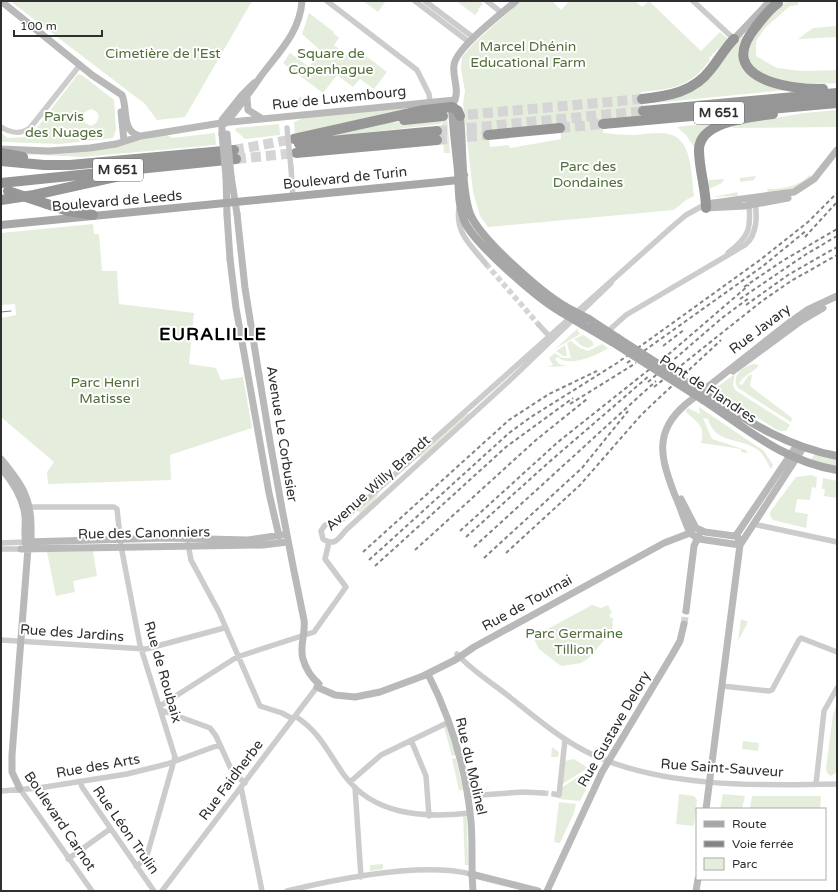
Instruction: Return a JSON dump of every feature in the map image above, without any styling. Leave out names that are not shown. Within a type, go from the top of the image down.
[{"type":"highway","points":[[776,2],[747,39],[744,54],[748,68],[761,79],[776,83],[811,88],[836,95]]},
{"type":"highway","points":[[642,99],[675,94],[693,86],[708,74],[734,39]]},
{"type":"highway","points":[[704,207],[699,150],[702,138],[709,130],[724,124],[769,114],[809,109],[836,95]]},
{"type":"highway","name":"M 651","points":[[643,111],[836,95]]},
{"type":"highway","name":"M 651","points":[[602,124],[836,95]]},
{"type":"highway","points":[[437,135],[295,146],[356,125],[453,104],[460,116]]},
{"type":"highway","points":[[356,125],[443,116]]},
{"type":"highway","points":[[488,135],[560,128]]},
{"type":"highway","points":[[1,154],[46,159],[104,158],[132,160]]},
{"type":"highway","name":"M 651","points":[[1,161],[63,165],[235,154],[213,161],[1,183]]},
{"type":"highway","points":[[1,200],[34,195],[103,179],[213,161]]},
{"type":"highway","points":[[5,190],[68,211],[93,215]]},
{"type":"main road","points":[[453,104],[461,178],[468,205],[476,225],[528,278],[564,310]]},
{"type":"main road","points":[[460,116],[460,204],[465,224],[471,232],[522,283],[542,300],[564,310]]},
{"type":"main road","name":"Boulevard de Turin","points":[[231,204],[461,178]]},
{"type":"main road","name":"Boulevard de Leeds","points":[[1,225],[93,215],[231,204]]},
{"type":"main road","name":"Pont de Flandres","points":[[564,310],[605,333],[704,396],[757,427],[800,446],[837,456]]},
{"type":"main road","name":"Pont de Flandres","points":[[704,396],[759,438],[793,458],[837,470]]},
{"type":"street","points":[[1,1],[80,65],[122,95],[129,129],[133,133],[141,136]]},
{"type":"street","points":[[224,123],[248,97],[261,76],[291,36],[299,18],[302,1]]},
{"type":"street","points":[[327,1],[418,70],[429,94],[430,102]]},
{"type":"street","points":[[415,1],[472,40]]},
{"type":"street","points":[[426,1],[472,40]]},
{"type":"street","points":[[487,1],[502,13]]},
{"type":"street","points":[[453,104],[457,91],[454,62],[472,40],[516,1]]},
{"type":"street","points":[[693,1],[734,39],[776,2]]},
{"type":"street","points":[[1,127],[10,132],[18,133],[30,128],[80,65]]},
{"type":"street","points":[[231,204],[224,123],[242,95],[261,76]]},
{"type":"street","points":[[105,84],[119,99],[124,141]]},
{"type":"street","points":[[248,97],[246,103],[249,111],[263,119]]},
{"type":"street","name":"Rue de Luxembourg","points":[[1,149],[69,150],[108,145],[141,136],[224,123],[430,102],[453,104]]},
{"type":"street","points":[[286,116],[293,197]]},
{"type":"street","points":[[752,202],[784,195],[804,188],[818,175],[837,150]]},
{"type":"street","points":[[752,202],[789,198],[806,191],[818,181],[837,157]]},
{"type":"street","points":[[605,333],[626,315],[739,250],[750,240],[755,226],[752,202]]},
{"type":"street","name":"Avenue Willy Brandt","points":[[551,338],[343,519],[324,525],[321,530],[321,535],[324,540],[329,542],[337,541],[346,530],[476,412],[610,282],[677,222],[704,207],[752,202]]},
{"type":"street","name":"Avenue Le Corbusier","points":[[231,204],[237,214],[245,288],[282,535]]},
{"type":"street","name":"Avenue Le Corbusier","points":[[231,204],[227,215],[232,286],[249,377],[282,535],[287,542],[304,623],[302,653],[306,668],[318,685]]},
{"type":"street","points":[[460,204],[458,218],[460,231],[486,264]]},
{"type":"street","name":"Rue Javary","points":[[704,396],[795,318],[837,296]]},
{"type":"street","name":"Rue Javary","points":[[696,539],[690,533],[664,464],[663,446],[666,429],[671,419],[682,408],[704,396],[748,360],[813,313],[837,301]]},
{"type":"street","points":[[539,325],[551,338]]},
{"type":"street","name":"Rue Javary","points":[[663,446],[667,464],[694,526]]},
{"type":"street","points":[[740,545],[800,446]]},
{"type":"street","points":[[690,533],[694,526],[705,532],[734,536],[738,534],[793,458]]},
{"type":"street","name":"Boulevard Carnot","points":[[1,459],[21,484],[30,507],[26,545],[12,768],[13,777],[68,859],[92,891]]},
{"type":"street","name":"Boulevard Carnot","points":[[1,468],[11,482],[22,503],[25,515],[26,545]]},
{"type":"street","name":"Rue de Roubaix","points":[[30,507],[116,507],[121,543],[141,649],[174,753],[175,762]]},
{"type":"street","points":[[753,524],[837,542]]},
{"type":"street","points":[[686,611],[696,539],[705,532]]},
{"type":"street","name":"Rue de Tournai","points":[[318,685],[328,693],[342,696],[367,696],[428,674],[474,647],[658,546],[690,533]]},
{"type":"street","points":[[706,808],[740,545],[738,534]]},
{"type":"street","name":"Rue des Canonniers","points":[[1,543],[26,545],[188,542],[248,540],[282,535]]},
{"type":"street","points":[[696,539],[740,545]]},
{"type":"street","points":[[188,542],[191,560],[219,612],[224,628],[260,706],[294,718],[314,730],[350,782],[372,800],[408,814],[429,816],[470,813]]},
{"type":"street","name":"Rue des Canonniers","points":[[188,542],[267,545],[287,542]]},
{"type":"street","points":[[160,708],[237,657],[315,631],[346,587],[326,559],[329,542]]},
{"type":"street","name":"Rue des Canonniers","points":[[1,549],[26,545]]},
{"type":"street","name":"Rue Gustave Delory","points":[[547,891],[608,760],[672,655],[680,640],[684,624]]},
{"type":"street","name":"Rue des Jardins","points":[[1,640],[141,649],[224,628]]},
{"type":"street","points":[[722,686],[769,691],[772,690],[799,640],[802,638],[837,652]]},
{"type":"street","name":"Rue Saint-Sauveur","points":[[458,656],[565,740],[587,752],[608,760],[654,775],[710,781],[755,784],[837,784]]},
{"type":"street","name":"Rue du Molinel","points":[[428,674],[449,722],[467,796],[470,813],[471,874],[473,891]]},
{"type":"street","name":"Rue Faidherbe","points":[[162,891],[318,685]]},
{"type":"street","points":[[816,784],[824,711],[837,688]]},
{"type":"street","points":[[160,708],[210,728],[216,736],[233,773],[243,785],[262,891]]},
{"type":"street","points":[[350,782],[376,758],[449,722]]},
{"type":"street","points":[[411,740],[426,776],[429,816]]},
{"type":"street","points":[[554,794],[558,795],[565,740]]},
{"type":"street","name":"Rue des Arts","points":[[1,791],[34,789],[127,774],[175,762],[219,745]]},
{"type":"street","points":[[136,866],[146,860],[175,762]]},
{"type":"street","name":"Rue Léon Trulin","points":[[80,781],[82,787],[110,829],[154,891]]},
{"type":"street","points":[[355,787],[361,877]]},
{"type":"street","points":[[467,796],[523,792],[543,793]]},
{"type":"street","points":[[68,859],[110,829]]},
{"type":"street","points":[[287,891],[327,882],[413,871],[461,872],[538,891]]},
{"type":"street","points":[[696,891],[698,880]]},
{"type":"green space","name":"Cimetière de l'Est","points":[[10,1],[252,1],[185,117],[157,120],[145,104]]},
{"type":"green space","points":[[363,1],[386,1],[378,12]]},
{"type":"green space","points":[[456,1],[479,1],[483,4],[475,15]]},
{"type":"green space","name":"Parc des Dondaines","points":[[521,1],[552,1],[561,10],[569,1],[635,1],[642,7],[649,1],[701,51],[720,32],[728,39],[709,58],[710,60],[703,69],[695,76],[672,88],[641,92],[642,102],[685,94],[742,33],[744,37],[740,46],[740,57],[786,90],[643,104],[643,117],[603,124],[603,133],[635,135],[663,133],[669,134],[681,141],[689,158],[694,196],[686,200],[674,210],[488,227],[480,216],[473,192],[463,103],[465,91],[461,69],[462,57],[473,44]],"holes":[[[560,125],[561,139],[510,148],[508,145],[490,147],[488,132]]]},
{"type":"green space","points":[[789,1],[798,1],[798,5],[790,6],[765,28],[756,41],[756,56],[777,68],[801,71],[837,70],[837,83],[813,84],[782,80],[768,76],[757,70],[750,61],[749,49],[754,38],[773,12]]},
{"type":"green space","name":"Square de Copenhague","points":[[309,13],[334,32],[333,33],[339,38],[334,45],[350,58],[357,49],[387,72],[374,89],[360,79],[353,87],[337,75],[323,93],[283,63],[290,53],[309,67],[321,51],[302,34]]},
{"type":"green space","points":[[837,26],[837,37],[798,39],[813,28]]},
{"type":"green space","name":"Parvis des Nuages","points":[[78,74],[82,75],[114,100],[116,130],[113,138],[60,144],[1,142],[1,132],[7,138],[25,137],[33,133]],"holes":[[[91,109],[97,112],[99,117],[96,123],[91,126],[85,123],[83,117],[85,112]]]},
{"type":"green space","points":[[300,96],[311,105],[294,105]]},
{"type":"green space","points":[[445,104],[295,137],[294,122],[306,117]]},
{"type":"green space","points":[[837,110],[836,127],[732,128],[734,125],[804,113]]},
{"type":"green space","points":[[445,114],[447,114],[450,153],[444,153],[443,140],[439,135]]},
{"type":"green space","points":[[442,119],[441,124],[300,140],[387,123]]},
{"type":"green space","points":[[711,123],[703,132],[699,188],[694,147],[686,135],[677,127]]},
{"type":"green space","points":[[279,124],[280,135],[245,139],[235,130],[236,128]]},
{"type":"green space","points":[[215,133],[216,145],[82,157],[19,154],[19,152],[49,153],[166,134],[172,138]]},
{"type":"green space","points":[[810,175],[812,177],[797,187],[768,193],[767,189],[795,185]]},
{"type":"green space","points":[[756,176],[754,180],[740,182],[740,178]]},
{"type":"green space","points":[[724,179],[722,183],[707,190],[709,180]]},
{"type":"green space","points":[[737,192],[738,196],[713,197]]},
{"type":"green space","name":"Parc Henri Matisse","points":[[93,224],[94,234],[99,234],[102,271],[117,271],[119,304],[194,313],[189,364],[216,368],[221,380],[243,377],[252,428],[170,455],[171,480],[48,484],[47,472],[54,462],[1,417],[1,318],[16,315],[15,304],[1,305],[1,233]]},
{"type":"green space","points":[[577,329],[580,334],[555,349]]},
{"type":"green space","points":[[583,335],[592,341],[594,345],[588,348],[582,346],[574,339]]},
{"type":"green space","points":[[571,341],[580,348],[588,351],[602,344],[608,348],[591,357],[575,361],[562,360],[558,357],[555,359],[559,364],[567,366],[548,367],[553,365],[549,358],[555,353],[562,358],[571,358],[567,343]]},
{"type":"green space","points":[[565,345],[567,356],[563,356],[556,351]]},
{"type":"green space","points":[[754,364],[759,365],[743,378],[739,384],[742,385],[749,375],[752,375],[750,386],[792,418],[791,422],[738,388],[736,379],[739,372],[742,369]]},
{"type":"green space","points":[[735,374],[733,385],[735,390],[790,425],[786,431],[779,431],[713,390]]},
{"type":"green space","points":[[699,407],[764,451],[773,465],[771,469],[758,450],[743,443],[722,437],[716,433],[708,419],[703,418],[712,439],[746,450],[748,453],[741,452],[741,449],[701,443],[701,428],[685,411],[688,408],[700,414]]},
{"type":"green space","points":[[467,412],[469,415],[421,459],[419,457]]},
{"type":"green space","points":[[815,454],[837,460],[837,468],[810,461]]},
{"type":"green space","points":[[811,475],[817,477],[816,488],[812,487],[810,500],[797,499],[795,512],[808,514],[806,528],[773,520],[770,516],[770,512],[796,477]]},
{"type":"green space","points":[[823,478],[837,481],[837,498],[824,496],[825,489],[822,489]]},
{"type":"green space","points":[[380,492],[373,503],[361,514],[357,510]]},
{"type":"green space","points":[[93,551],[97,576],[73,581],[75,592],[56,596],[47,552]]},
{"type":"green space","name":"Parc Germaine Tillion","points":[[592,605],[601,608],[608,605],[612,613],[609,615],[613,618],[612,631],[589,658],[581,663],[562,666],[539,649],[533,637]]},
{"type":"green space","points":[[741,619],[748,622],[738,641]]},
{"type":"green space","points":[[837,703],[837,734],[835,736],[837,738],[837,772],[831,776],[827,773],[826,768],[833,715]]},
{"type":"green space","points":[[447,726],[456,755],[452,756],[444,727]]},
{"type":"green space","points":[[743,741],[759,743],[758,751],[742,749]]},
{"type":"green space","points":[[552,747],[559,752],[558,757],[551,757]]},
{"type":"green space","points":[[456,758],[463,790],[459,790],[452,759]]},
{"type":"green space","points":[[574,759],[588,768],[561,785],[565,761]]},
{"type":"green space","points":[[590,769],[595,772],[580,801],[559,799],[561,788]]},
{"type":"green space","points":[[679,794],[694,796],[697,800],[694,825],[676,824]]},
{"type":"green space","points":[[723,794],[745,796],[742,808],[720,808]]},
{"type":"green space","points":[[752,796],[821,796],[820,808],[750,808]]},
{"type":"green space","points":[[559,802],[576,804],[574,813],[560,843],[554,842]]},
{"type":"green space","points":[[465,815],[467,818],[468,865],[465,865],[463,816]]},
{"type":"green space","points":[[383,864],[383,869],[370,871],[370,865]]},
{"type":"tunnel","points":[[453,116],[642,99]]},
{"type":"tunnel","points":[[437,131],[643,111]]},
{"type":"tunnel","points":[[560,128],[603,124]]},
{"type":"tunnel","points":[[437,140],[488,135]]},
{"type":"tunnel","points":[[234,150],[294,139]]},
{"type":"tunnel","points":[[236,159],[296,153]]},
{"type":"tunnel","points":[[486,264],[539,325]]},
{"type":"tunnel","points":[[684,624],[686,611]]},
{"type":"tunnel","points":[[543,793],[554,794]]},
{"type":"tram line","points":[[1,312],[11,311]]},
{"type":"railway","points":[[369,560],[509,433],[531,417],[617,363],[760,260],[808,222],[837,193]]},
{"type":"railway","points":[[805,237],[837,202]]},
{"type":"railway","points":[[744,287],[784,260],[837,229]]},
{"type":"railway","points":[[627,363],[763,266],[807,230]]},
{"type":"railway","points":[[740,299],[805,255],[837,236]]},
{"type":"railway","points":[[746,305],[788,275],[837,247]]},
{"type":"railway","points":[[654,387],[762,301],[791,281],[837,255]]},
{"type":"railway","points":[[460,531],[558,442],[670,353],[749,285]]},
{"type":"railway","points":[[648,382],[722,318],[749,298]]},
{"type":"railway","points":[[663,346],[685,329]]},
{"type":"railway","points":[[506,553],[580,485],[642,414],[721,340]]},
{"type":"railway","points":[[570,404],[636,363]]},
{"type":"railway","points":[[363,552],[509,420],[549,394],[597,371]]},
{"type":"railway","points":[[466,537],[548,463],[650,375]]},
{"type":"railway","points":[[474,547],[656,381]]},
{"type":"railway","points":[[375,566],[506,447],[573,398]]},
{"type":"railway","points":[[415,550],[536,440],[587,399]]},
{"type":"railway","points":[[484,558],[582,468],[628,411]]},
{"type":"district","name":"EURALILLE","points":[[213,334]]},
{"type":"park label","name":"Marcel Dhénin Educational Farm","points":[[528,54]]}]
